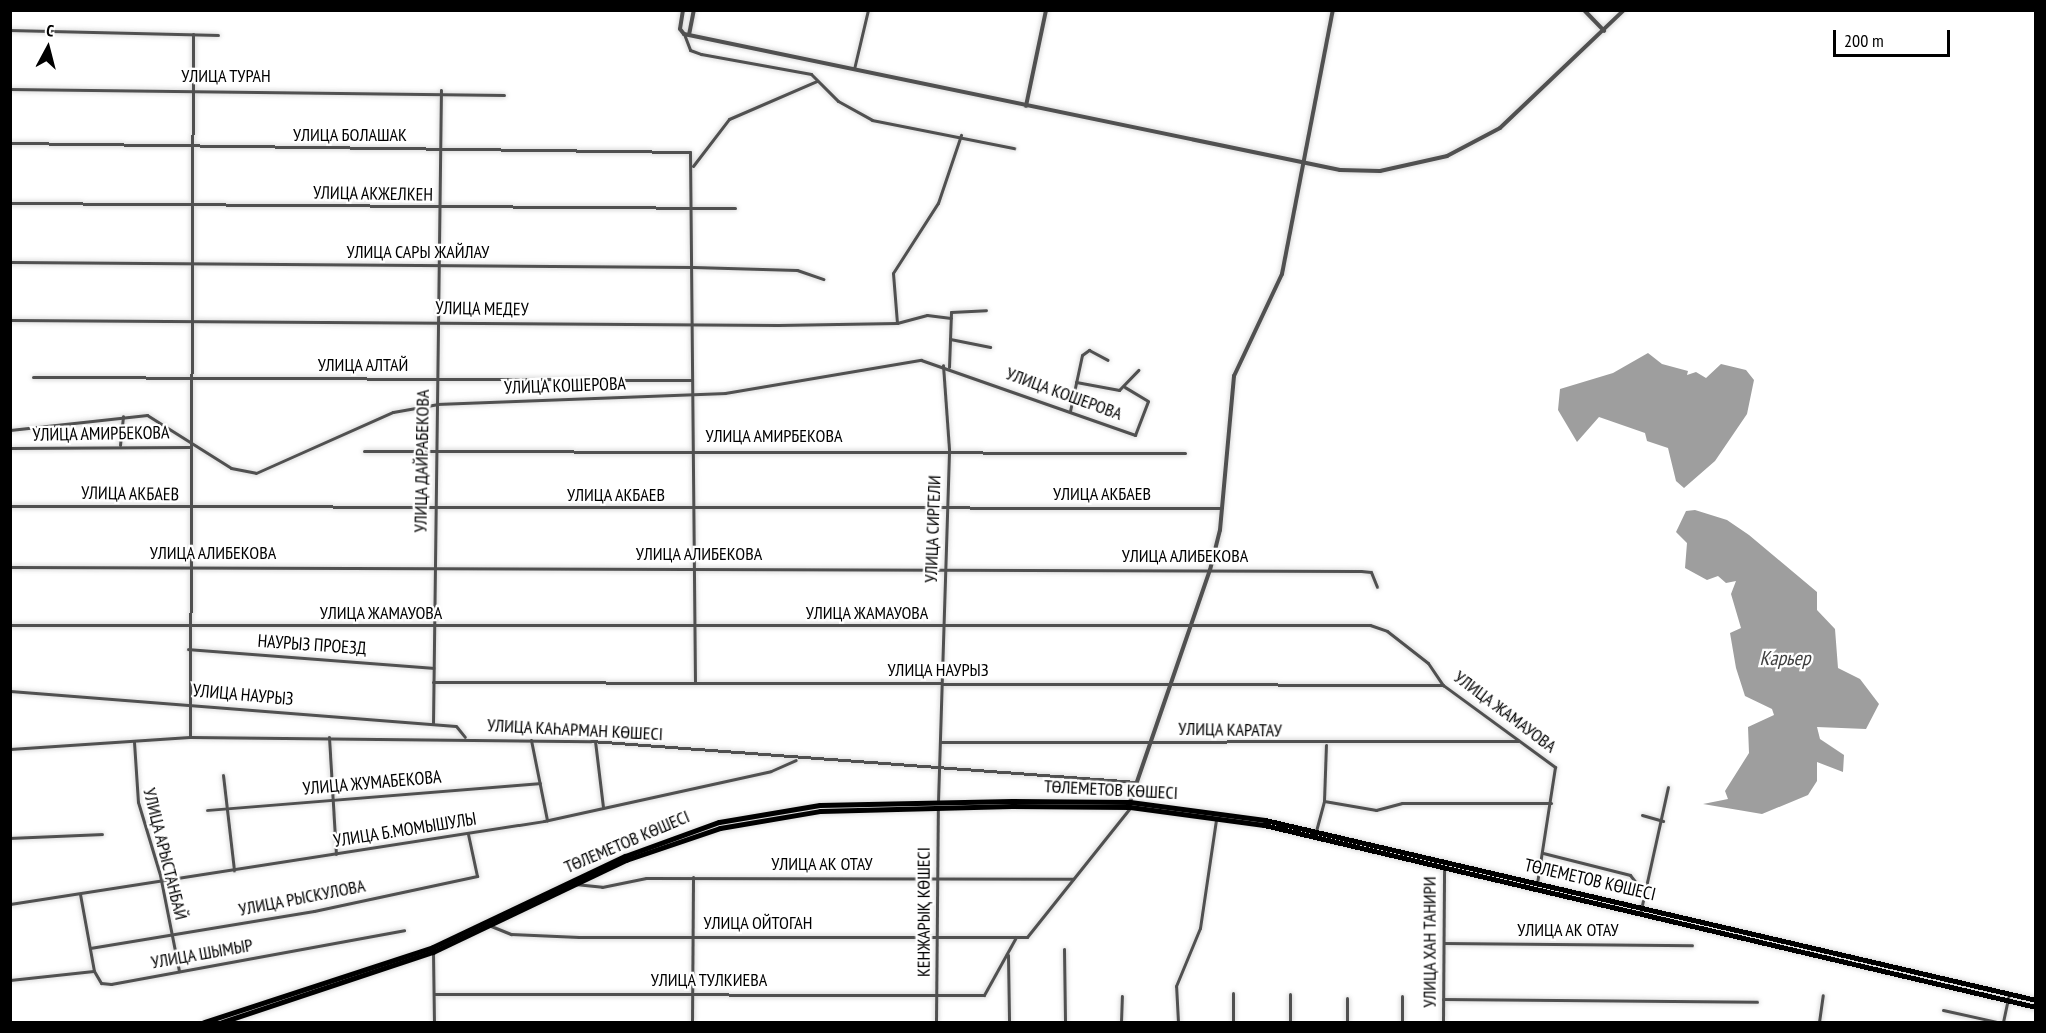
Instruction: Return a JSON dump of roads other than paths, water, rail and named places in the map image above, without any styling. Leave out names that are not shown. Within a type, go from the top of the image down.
[{"type":"main road","name":"ТӨЛЕМЕТОВ КӨШЕСІ","points":[[204,1023],[433,947],[664,841],[751,814],[820,805],[1130,804],[1216,815],[1316,831],[1444,865],[1537,883],[1641,911]]},
{"type":"main road","name":"ТӨЛЕМЕТОВ КӨШЕСІ","points":[[1216,815],[1444,865],[2009,997],[2036,1000]]},
{"type":"main road","name":"ТӨЛЕМЕТОВ КӨШЕСІ","points":[[222,1023],[433,952],[491,926],[574,883]]},
{"type":"main road","name":"ТӨЛЕМЕТОВ КӨШЕСІ","points":[[2009,997],[2036,1007]]},
{"type":"street","points":[[683,10],[680,29],[687,35],[695,52],[800,71],[818,81],[838,101],[872,120],[961,135],[1014,148]]},
{"type":"street","points":[[687,35],[694,10]]},
{"type":"street","points":[[854,69],[867,10]]},
{"type":"street","points":[[1026,106],[1046,10]]},
{"type":"street","points":[[1073,879],[1130,804],[1210,570],[1221,508],[1234,376],[1282,274],[1333,10]]},
{"type":"street","points":[[1584,10],[1604,31]]},
{"type":"street","points":[[687,35],[1302,162],[1380,171],[1409,168],[1464,149],[1526,107],[1624,10]]},
{"type":"street","points":[[10,30],[218,35]]},
{"type":"street","points":[[190,737],[188,567],[192,447],[191,150],[194,33]]},
{"type":"street","points":[[695,682],[695,450],[692,380],[693,166],[729,119],[818,81]]},
{"type":"street","name":"УЛИЦА ТУРАН","points":[[10,89],[441,90],[504,95]]},
{"type":"street","name":"УЛИЦА ДАЙРАБЕКОВА","points":[[432,724],[434,508],[438,404],[434,266],[441,90]]},
{"type":"street","points":[[897,323],[893,273],[938,203],[961,135]]},
{"type":"street","name":"УЛИЦА БОЛАШАК","points":[[10,143],[191,150],[438,148],[690,152],[693,166]]},
{"type":"street","name":"УЛИЦА АКЖЕЛКЕН","points":[[10,203],[437,208],[735,208]]},
{"type":"street","name":"УЛИЦА САРЫ ЖАЙЛАУ","points":[[10,262],[693,267],[797,270],[823,279]]},
{"type":"street","points":[[949,367],[951,318],[957,308],[986,310]]},
{"type":"street","name":"УЛИЦА МЕДЕУ","points":[[10,320],[693,325],[897,323],[927,315],[951,318]]},
{"type":"street","points":[[950,339],[990,347]]},
{"type":"street","points":[[1070,411],[1085,351],[1108,360]]},
{"type":"street","name":"УЛИЦА КОШЕРОВА","points":[[10,430],[123,416],[157,418],[231,468],[256,472],[393,412],[438,404],[693,395],[890,363],[943,365],[1136,433],[1148,401],[1125,387]]},
{"type":"street","name":"УЛИЦА СИРГЕЛИ","points":[[938,805],[949,450],[943,365]]},
{"type":"street","points":[[1076,382],[1125,387],[1138,370]]},
{"type":"street","name":"УЛИЦА АЛТАЙ","points":[[33,377],[192,380],[436,378],[692,380]]},
{"type":"street","points":[[120,445],[123,416]]},
{"type":"street","name":"УЛИЦА АМИРБЕКОВА","points":[[10,448],[120,445],[192,447]]},
{"type":"street","name":"УЛИЦА АМИРБЕКОВА","points":[[364,451],[949,450],[1185,453]]},
{"type":"street","name":"УЛИЦА АКБАЕВ","points":[[10,506],[1221,508]]},
{"type":"street","name":"УЛИЦА АЛИБЕКОВА","points":[[10,567],[695,567],[1361,571],[1371,572],[1377,586]]},
{"type":"street","name":"УЛИЦА ЖАМАУОВА","points":[[10,625],[944,626],[1188,629],[1379,627],[1428,663],[1443,685],[1555,767],[1537,883]]},
{"type":"street","name":"НАУРЫЗ ПРОЕЗД","points":[[188,649],[433,668]]},
{"type":"street","name":"УЛИЦА НАУРЫЗ","points":[[433,682],[1443,685]]},
{"type":"street","name":"УЛИЦА НАУРЫЗ","points":[[10,691],[456,726],[465,738]]},
{"type":"street","name":"УЛИЦА КАҺАРМАН КӨШЕСІ","points":[[10,749],[190,737],[596,741],[798,759],[940,766],[1136,782]]},
{"type":"street","points":[[329,737],[330,801],[336,854]]},
{"type":"street","points":[[531,740],[547,820]]},
{"type":"street","points":[[596,741],[603,807]]},
{"type":"street","name":"УЛИЦА КАРАТАУ","points":[[941,742],[1326,745],[1520,741]]},
{"type":"street","name":"УЛИЦА АРЫСТАНБАЙ","points":[[134,742],[135,792],[161,881],[179,972]]},
{"type":"street","points":[[1316,831],[1324,801],[1326,745]]},
{"type":"street","name":"УЛИЦА Б.МОМЫШУЛЫ","points":[[10,904],[547,820],[771,771],[798,759]]},
{"type":"street","points":[[223,775],[234,870]]},
{"type":"street","name":"УЛИЦА ЖУМАБЕКОВА","points":[[207,810],[540,783]]},
{"type":"street","points":[[1641,911],[1663,821],[1668,787]]},
{"type":"street","points":[[1324,801],[1376,810],[1402,803],[1551,803]]},
{"type":"street","name":"КЕНЖАРЫҚ КӨШЕСІ","points":[[936,1023],[938,805]]},
{"type":"street","points":[[1178,1023],[1176,986],[1200,928],[1216,815]]},
{"type":"street","points":[[1642,815],[1663,821]]},
{"type":"street","points":[[10,838],[102,834]]},
{"type":"street","name":"УЛИЦА РЫСКУЛОВА","points":[[90,948],[172,935],[477,876],[468,834]]},
{"type":"street","points":[[1543,853],[1630,874],[1645,895]]},
{"type":"street","name":"УЛИЦА ХАН ТАНИРИ","points":[[1443,1023],[1444,865]]},
{"type":"street","points":[[692,1023],[693,877]]},
{"type":"street","name":"УЛИЦА АК ОТАУ","points":[[574,883],[693,877],[1073,879]]},
{"type":"street","name":"УЛИЦА ОЙТОГАН","points":[[491,926],[527,936],[936,935],[1027,937],[1073,879]]},
{"type":"street","points":[[10,980],[94,971],[80,894]]},
{"type":"street","name":"УЛИЦА ШЫМЫР","points":[[94,971],[104,984],[404,930]]},
{"type":"street","points":[[1009,1023],[1008,953],[1016,937]]},
{"type":"street","name":"УЛИЦА АК ОТАУ","points":[[1444,943],[1692,945]]},
{"type":"street","points":[[1064,949],[1065,1023]]},
{"type":"street","points":[[433,952],[434,1023]]},
{"type":"street","name":"УЛИЦА ТУЛКИЕВА","points":[[434,994],[984,995],[1008,953]]},
{"type":"street","points":[[1233,993],[1233,1023]]},
{"type":"street","points":[[1290,994],[1290,1023]]},
{"type":"street","points":[[1819,1023],[1823,995]]},
{"type":"street","points":[[1121,1023],[1122,996]]},
{"type":"street","points":[[1402,996],[1402,1023]]},
{"type":"street","points":[[2003,1023],[2009,997]]},
{"type":"street","points":[[1347,998],[1347,1023]]},
{"type":"street","points":[[1443,999],[1757,1002]]},
{"type":"street","points":[[1943,1010],[1997,1023]]},
{"type":"water","points":[[1648,353],[1662,364],[1688,371],[1687,375],[1696,372],[1706,378],[1721,364],[1746,370],[1754,380],[1747,414],[1715,461],[1684,488],[1676,481],[1668,448],[1647,441],[1645,433],[1599,417],[1577,442],[1558,410],[1560,389],[1613,373]]},
{"type":"water","name":"Карьер","points":[[1695,510],[1727,520],[1749,535],[1817,592],[1817,610],[1835,629],[1838,668],[1860,679],[1879,704],[1866,729],[1817,727],[1820,739],[1844,755],[1843,772],[1817,762],[1817,781],[1808,795],[1762,814],[1703,804],[1728,799],[1725,791],[1749,753],[1748,727],[1774,715],[1772,709],[1745,696],[1736,668],[1730,633],[1741,628],[1731,594],[1736,581],[1726,583],[1718,576],[1707,580],[1685,568],[1687,543],[1676,532],[1686,511]]}]
